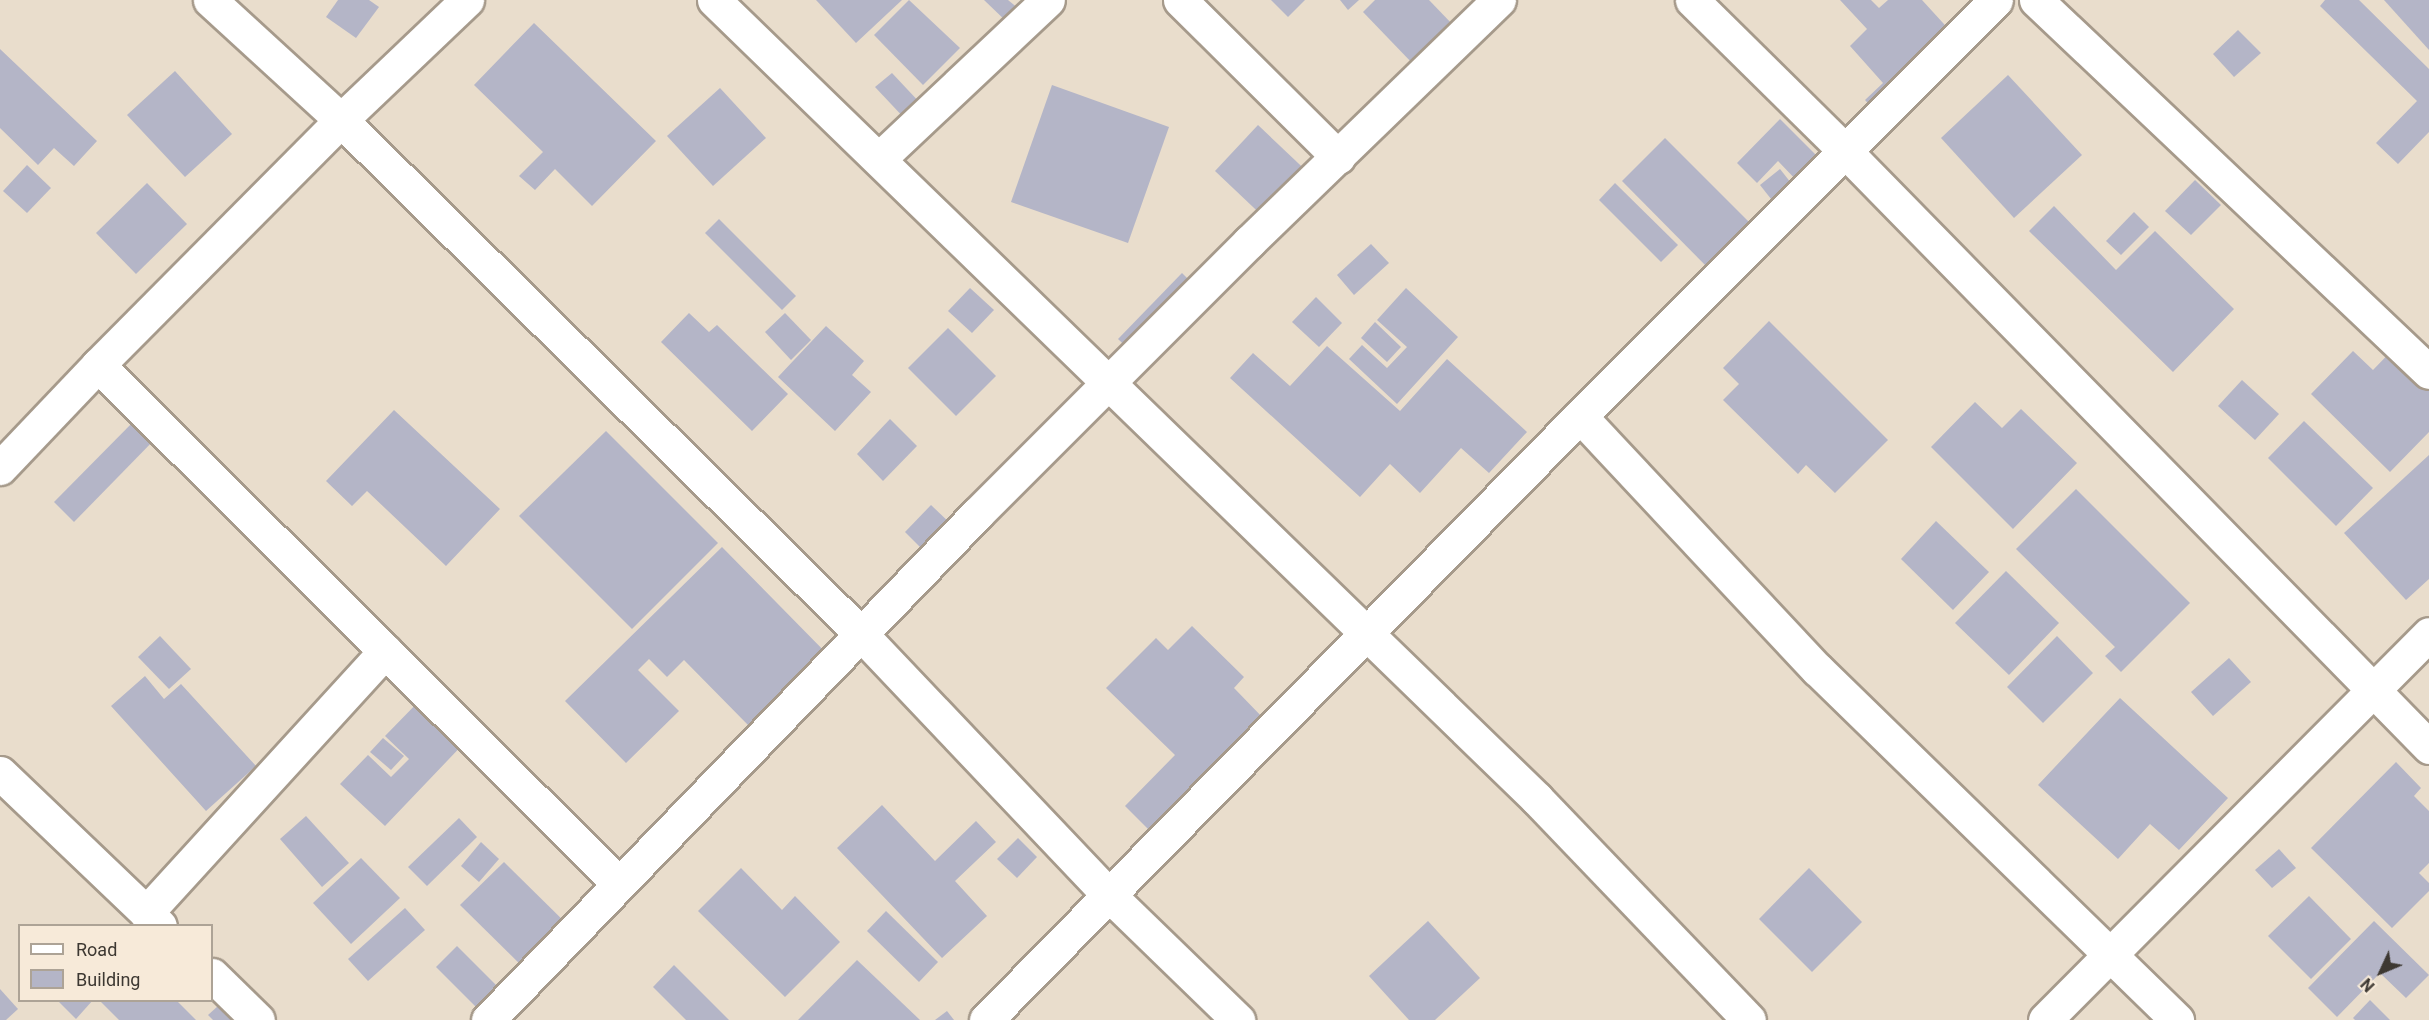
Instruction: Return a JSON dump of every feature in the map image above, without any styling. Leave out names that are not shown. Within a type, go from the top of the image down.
[{"type":"street","points":[[210,0],[341,120],[861,634],[1109,895],[1238,1020]]},
{"type":"street","points":[[0,468],[98,365],[341,120],[467,0]]},
{"type":"street","points":[[714,0],[1537,799],[1698,970],[1749,1020]]},
{"type":"street","points":[[879,159],[1048,0]]},
{"type":"street","points":[[1180,0],[1338,156]]},
{"type":"street","points":[[488,1020],[977,514],[1338,156],[1499,0]]},
{"type":"street","points":[[1692,0],[1846,152],[2429,747]]},
{"type":"street","points":[[986,1020],[1580,416],[1996,0]]},
{"type":"street","points":[[2037,0],[2429,372]]},
{"type":"street","points":[[98,365],[619,885]]},
{"type":"street","points":[[1580,416],[1817,669],[2177,1020]]},
{"type":"street","points":[[2045,1020],[2429,634]]},
{"type":"street","points":[[0,773],[153,919],[385,651]]},
{"type":"street","points":[[213,976],[258,1020]]},
{"type":"building","points":[[338,0],[369,0],[379,7],[356,38],[326,17]]},
{"type":"building","points":[[816,0],[902,0],[856,43]]},
{"type":"building","points":[[909,0],[960,48],[923,85],[874,35]]},
{"type":"building","points":[[984,0],[1008,0],[1020,10],[1008,23]]},
{"type":"building","points":[[1271,0],[1305,0],[1288,17]]},
{"type":"building","points":[[1340,0],[1359,0],[1348,10]]},
{"type":"building","points":[[1375,0],[1429,0],[1454,26],[1414,65],[1363,12]]},
{"type":"building","points":[[1840,0],[1871,0],[1879,8],[1888,0],[1922,0],[1954,35],[1885,122],[1865,100],[1883,83],[1850,46],[1867,29]]},
{"type":"building","points":[[2325,0],[2359,0],[2429,69],[2429,132],[2398,164],[2376,143],[2417,101],[2320,6]]},
{"type":"building","points":[[2384,0],[2429,0],[2429,50]]},
{"type":"building","points":[[534,23],[656,141],[592,206],[555,169],[535,190],[519,176],[543,152],[474,85]]},
{"type":"building","points":[[2238,30],[2261,53],[2234,77],[2213,54]]},
{"type":"building","points":[[0,49],[97,141],[74,166],[54,148],[38,165],[0,128]]},
{"type":"building","points":[[175,71],[232,134],[185,177],[127,115]]},
{"type":"building","points":[[892,73],[922,105],[907,121],[875,87]]},
{"type":"building","points":[[2008,75],[2082,155],[2014,218],[1941,138]]},
{"type":"building","points":[[1052,85],[1169,127],[1128,243],[1011,202]]},
{"type":"building","points":[[720,88],[766,138],[713,186],[667,136]]},
{"type":"building","points":[[1780,119],[1821,160],[1799,183],[1778,161],[1757,183],[1737,163]]},
{"type":"building","points":[[1258,125],[1316,180],[1272,225],[1215,171]]},
{"type":"building","points":[[1665,138],[1754,227],[1711,271],[1622,181]]},
{"type":"building","points":[[27,165],[51,188],[27,213],[3,191]]},
{"type":"building","points":[[1780,169],[1795,188],[1775,204],[1760,185]]},
{"type":"building","points":[[2195,180],[2221,205],[2191,235],[2165,211]]},
{"type":"building","points":[[147,183],[187,224],[136,274],[96,233]]},
{"type":"building","points":[[1615,183],[1678,245],[1661,262],[1599,200]]},
{"type":"building","points":[[2054,206],[2116,270],[2155,231],[2234,309],[2173,372],[2029,231]]},
{"type":"building","points":[[2134,212],[2149,227],[2121,255],[2106,241]]},
{"type":"building","points":[[719,219],[796,296],[782,310],[705,233]]},
{"type":"building","points":[[1371,244],[1389,263],[1354,295],[1337,275]]},
{"type":"building","points":[[1182,273],[1204,295],[1140,360],[1118,339]]},
{"type":"building","points":[[970,288],[994,310],[972,333],[948,311]]},
{"type":"building","points":[[1406,288],[1458,337],[1397,404],[1349,359],[1362,345],[1387,368],[1407,347],[1377,320]]},
{"type":"building","points":[[1316,297],[1342,323],[1319,347],[1292,322]]},
{"type":"building","points":[[689,313],[709,332],[717,325],[788,394],[752,431],[661,342]]},
{"type":"building","points":[[785,313],[811,340],[791,360],[765,332]]},
{"type":"building","points":[[1769,321],[1888,440],[1835,493],[1806,465],[1798,474],[1723,400],[1739,384],[1723,368]]},
{"type":"building","points":[[1375,322],[1401,347],[1387,362],[1361,338]]},
{"type":"building","points":[[826,326],[864,361],[852,375],[871,392],[835,431],[778,377]]},
{"type":"building","points":[[948,328],[996,376],[956,416],[908,368]]},
{"type":"building","points":[[2403,339],[2429,364],[2429,432],[2390,472],[2311,394],[2353,351],[2373,370]]},
{"type":"building","points":[[1327,346],[1400,411],[1447,359],[1527,432],[1489,473],[1461,448],[1420,493],[1390,464],[1360,497],[1230,378],[1253,353],[1290,386]]},
{"type":"building","points":[[2242,380],[2279,414],[2255,440],[2218,406]]},
{"type":"building","points":[[1975,402],[2002,428],[2021,409],[2077,463],[2013,529],[1931,447]]},
{"type":"building","points":[[394,410],[500,509],[446,566],[367,491],[352,506],[326,481]]},
{"type":"building","points":[[139,416],[159,435],[74,522],[54,502]]},
{"type":"building","points":[[890,419],[917,446],[883,481],[857,454]]},
{"type":"building","points":[[2304,421],[2373,488],[2336,526],[2268,458]]},
{"type":"building","points":[[606,431],[718,543],[632,629],[519,516]]},
{"type":"building","points":[[2429,455],[2429,579],[2406,600],[2344,533]]},
{"type":"building","points":[[2076,489],[2190,603],[2121,672],[2105,656],[2115,647],[2016,549]]},
{"type":"building","points":[[931,505],[953,526],[926,553],[905,532]]},
{"type":"building","points":[[1936,521],[1989,572],[1953,610],[1901,559]]},
{"type":"building","points":[[722,547],[835,662],[805,669],[748,725],[684,660],[667,677],[649,659],[638,670],[679,711],[626,763],[565,701]]},
{"type":"building","points":[[2006,571],[2059,623],[2009,675],[1955,623]]},
{"type":"building","points":[[1192,626],[1244,677],[1234,688],[1266,721],[1153,834],[1125,806],[1175,755],[1106,688],[1156,638],[1168,650]]},
{"type":"building","points":[[160,636],[191,669],[169,689],[138,657]]},
{"type":"building","points":[[2057,636],[2093,673],[2043,723],[2007,687]]},
{"type":"building","points":[[2229,658],[2251,682],[2213,716],[2191,692]]},
{"type":"building","points":[[145,676],[164,699],[181,684],[256,766],[206,811],[111,706]]},
{"type":"building","points":[[424,696],[469,738],[385,826],[340,784],[368,755],[391,777],[409,759],[385,736]]},
{"type":"building","points":[[2120,698],[2228,798],[2179,850],[2150,824],[2118,859],[2038,785]]},
{"type":"building","points":[[383,738],[404,756],[391,770],[370,752]]},
{"type":"building","points":[[2396,762],[2421,788],[2414,796],[2429,811],[2429,863],[2419,873],[2429,883],[2429,891],[2392,928],[2311,848]]},
{"type":"building","points":[[882,805],[935,861],[976,821],[996,842],[955,881],[987,916],[942,958],[837,848]]},
{"type":"building","points":[[306,816],[349,863],[322,887],[280,839]]},
{"type":"building","points":[[459,818],[477,837],[427,886],[408,867]]},
{"type":"building","points":[[1018,838],[1037,857],[1017,878],[997,859]]},
{"type":"building","points":[[481,842],[499,859],[479,882],[461,866]]},
{"type":"building","points":[[2279,849],[2296,868],[2272,888],[2255,870]]},
{"type":"building","points":[[361,858],[400,898],[351,944],[313,903]]},
{"type":"building","points":[[504,862],[576,933],[533,977],[460,905]]},
{"type":"building","points":[[741,868],[782,910],[795,896],[840,942],[785,997],[698,911]]},
{"type":"building","points":[[1809,868],[1862,922],[1812,972],[1759,919]]},
{"type":"building","points":[[2309,896],[2351,939],[2311,979],[2268,936]]},
{"type":"building","points":[[405,908],[425,930],[368,981],[348,959]]},
{"type":"building","points":[[886,911],[938,962],[919,982],[867,931]]},
{"type":"building","points":[[1428,921],[1480,978],[1435,1020],[1409,1020],[1369,976]]},
{"type":"building","points":[[2374,921],[2429,975],[2406,998],[2380,973],[2337,1017],[2308,988]]},
{"type":"building","points":[[457,946],[499,988],[478,1009],[436,967]]},
{"type":"building","points":[[857,960],[920,1020],[798,1020]]},
{"type":"building","points":[[674,965],[729,1020],[686,1020],[653,987]]},
{"type":"building","points":[[0,989],[18,1009],[6,1020],[0,1020]]},
{"type":"building","points":[[228,997],[248,1020],[213,1020],[208,1015]]},
{"type":"building","points":[[2370,1000],[2390,1020],[2355,1020],[2353,1018]]},
{"type":"building","points":[[59,1002],[91,1002],[76,1019]]},
{"type":"building","points":[[101,1002],[178,1002],[196,1020],[119,1020]]},
{"type":"building","points":[[947,1011],[954,1020],[935,1020]]}]
